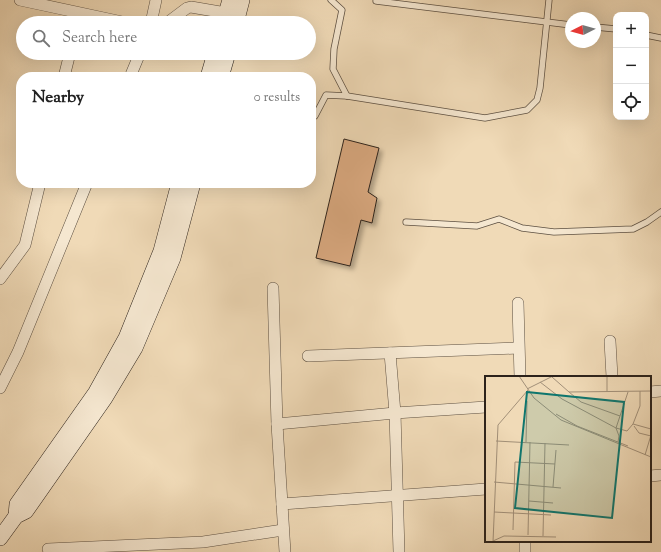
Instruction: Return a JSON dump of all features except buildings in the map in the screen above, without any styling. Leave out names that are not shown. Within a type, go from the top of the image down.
[{"type":"main road","points":[[229,15],[242,0]]},
{"type":"main road","points":[[209,72],[213,60]]},
{"type":"main road","points":[[222,72],[226,60]]},
{"type":"main road","points":[[0,538],[16,516],[17,504],[96,392],[126,338],[161,251],[178,188]]},
{"type":"main road","points":[[16,516],[26,512],[106,398],[135,348],[173,258],[192,188]]},
{"type":"street","points":[[20,0],[72,16]]},
{"type":"street","points":[[153,16],[156,0]]},
{"type":"street","points":[[176,16],[187,8],[191,7],[229,15]]},
{"type":"street","points":[[65,72],[68,60]]},
{"type":"street","points":[[132,72],[137,60]]},
{"type":"street","points":[[0,279],[25,245],[39,188]]},
{"type":"street","points":[[0,388],[18,352],[85,188]]},
{"type":"street","points":[[273,288],[277,424],[285,552]]},
{"type":"street","points":[[518,303],[520,376]]},
{"type":"street","points":[[610,342],[612,376]]},
{"type":"street","points":[[308,356],[518,348]]},
{"type":"street","points":[[390,353],[395,413],[399,552]]},
{"type":"street","points":[[651,392],[661,391]]},
{"type":"street","points":[[277,424],[395,413],[485,407]]},
{"type":"street","points":[[282,504],[485,489]]},
{"type":"street","points":[[48,549],[203,542],[283,530]]},
{"type":"lane","points":[[331,0],[342,10],[334,49],[333,69],[347,96]]},
{"type":"lane","points":[[316,114],[326,95],[347,96],[485,118],[527,110],[537,100],[539,94],[549,0]]},
{"type":"lane","points":[[376,1],[547,24],[565,25]]},
{"type":"lane","points":[[601,28],[613,29]]},
{"type":"lane","points":[[649,35],[661,38]]},
{"type":"lane","points":[[406,222],[477,226],[499,220],[522,228],[554,232],[633,229],[647,222],[661,212]]}]
